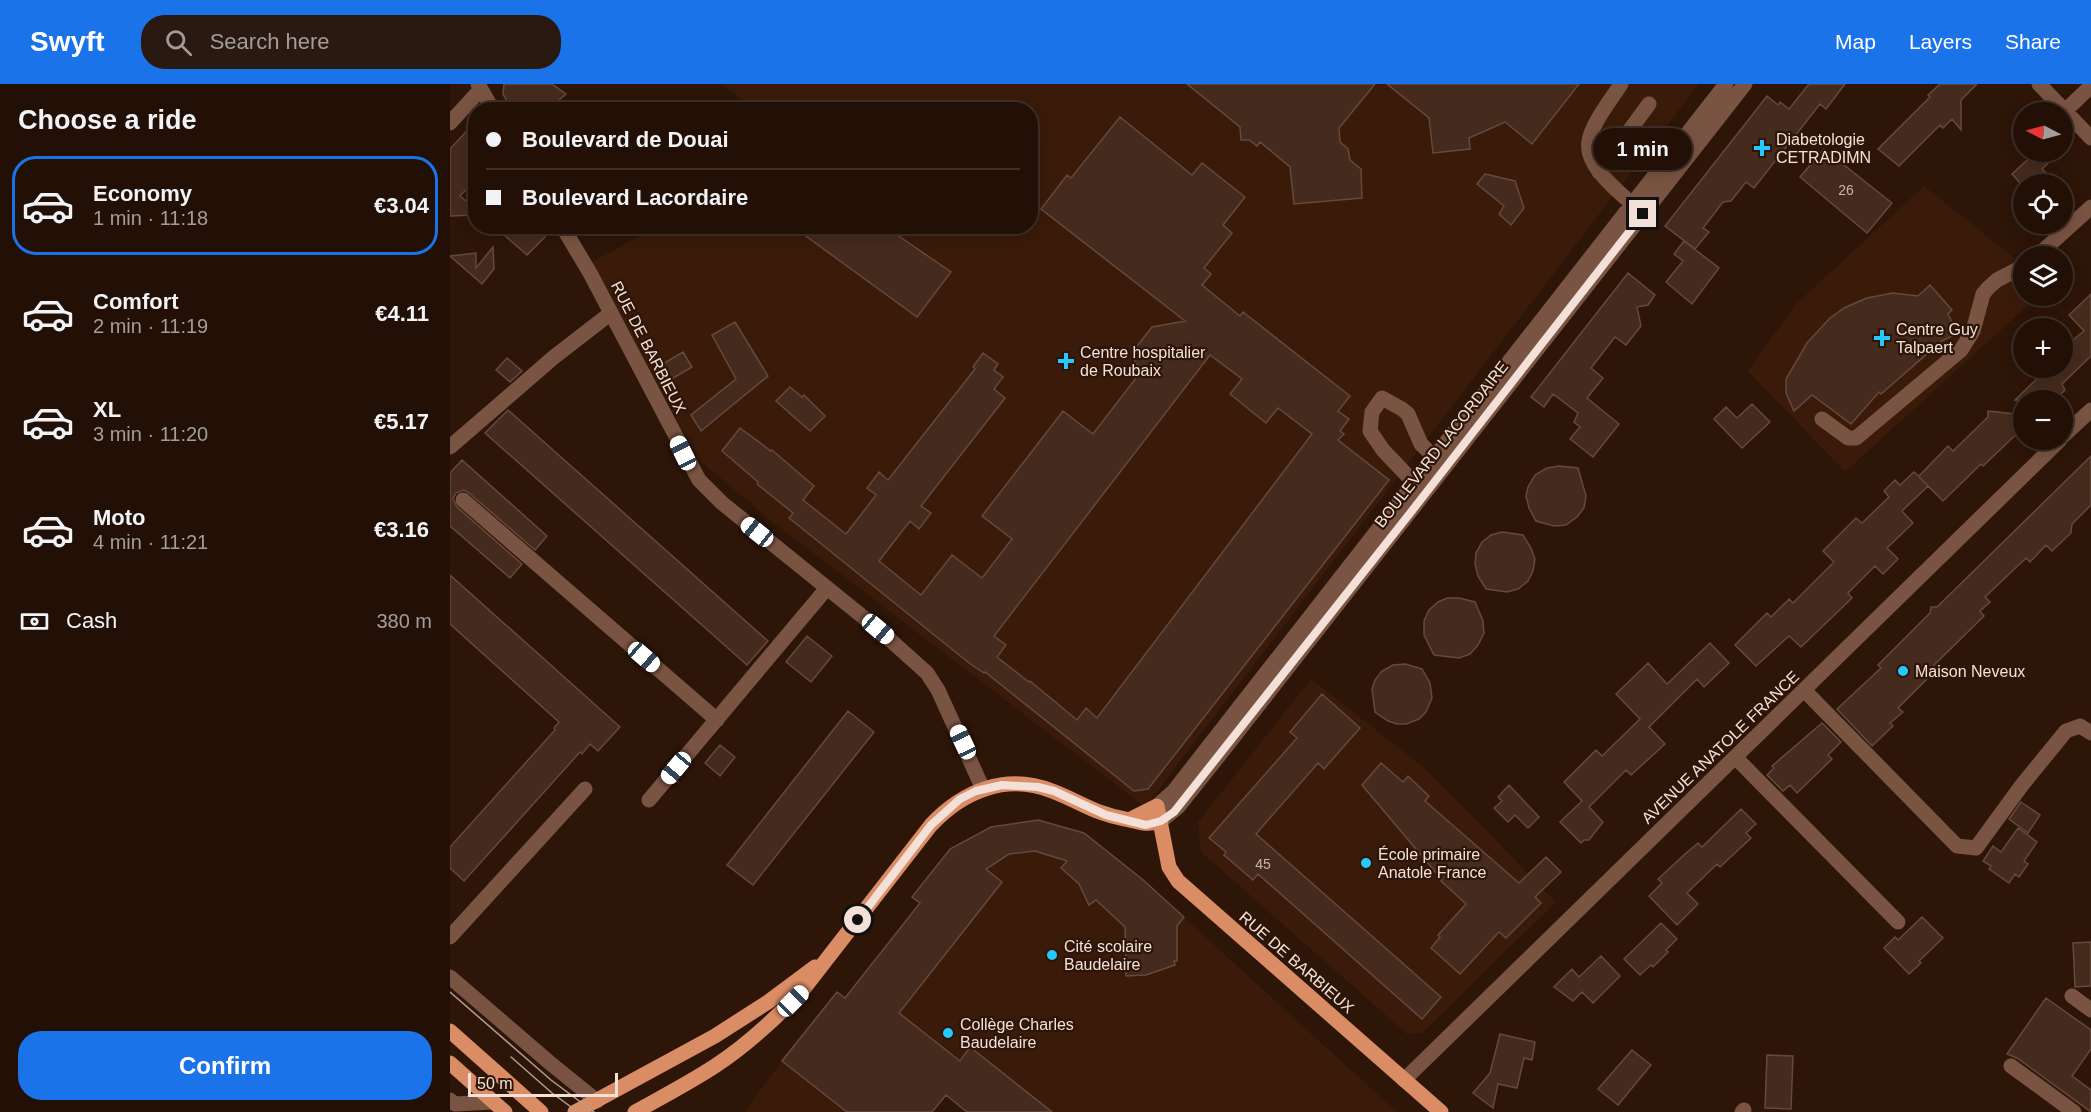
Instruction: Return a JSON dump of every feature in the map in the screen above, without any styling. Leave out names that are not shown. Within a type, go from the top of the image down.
[{"type":"main road","points":[[635,1112],[714,1067],[759,1033],[802,991],[931,825],[960,799],[983,789],[1011,785],[1038,787],[1054,791],[1097,812],[1129,820],[1159,814]]},
{"type":"main road","name":"RUE DE BARBIEUX","points":[[1159,814],[1169,867],[1178,881],[1441,1112]]},
{"type":"main road","points":[[575,1112],[715,1036],[768,1002],[831,954]]},
{"type":"main road","points":[[450,1031],[541,1112]]},
{"type":"main road","points":[[450,1063],[499,1107]]},
{"type":"street","points":[[1621,84],[1594,128],[1589,141],[1590,156],[1599,172],[1638,209]]},
{"type":"street","name":"BOULEVARD LACORDAIRE","points":[[1638,209],[1726,84]]},
{"type":"street","name":"BOULEVARD LACORDAIRE","points":[[1159,814],[1173,792],[1420,488],[1638,209],[1745,84]]},
{"type":"street","points":[[2039,84],[2056,102]]},
{"type":"street","points":[[450,123],[479,86],[488,102]]},
{"type":"street","points":[[2073,103],[2091,86]]},
{"type":"street","points":[[1599,172],[1648,104]]},
{"type":"street","points":[[2073,119],[2091,138]]},
{"type":"street","points":[[2048,246],[2091,207]]},
{"type":"street","name":"RUE DE BARBIEUX","points":[[567,234],[699,480],[722,504],[910,656],[927,673],[938,690],[983,789]]},
{"type":"street","points":[[1822,419],[1848,438],[1856,438],[1961,350],[1972,331],[1983,294],[1997,280],[2013,272]]},
{"type":"street","points":[[450,447],[554,357],[611,313]]},
{"type":"street","points":[[1420,488],[1383,450],[1370,431],[1372,412],[1382,398],[1402,408],[1408,414],[1421,444],[1440,462]]},
{"type":"street","name":"AVENUE ANATOLE FRANCE","points":[[2073,427],[2091,410]]},
{"type":"street","name":"AVENUE ANATOLE FRANCE","points":[[1404,1080],[2049,450]]},
{"type":"street","points":[[463,500],[717,720]]},
{"type":"street","points":[[649,800],[827,588]]},
{"type":"street","points":[[1804,690],[1957,846],[1976,848],[2022,785],[2066,731],[2080,726],[2091,733]]},
{"type":"street","points":[[1736,757],[1898,922]]},
{"type":"street","points":[[450,937],[585,789]]},
{"type":"street","points":[[450,977],[597,1101]]},
{"type":"street","points":[[2072,996],[2091,1010]]},
{"type":"street","points":[[2012,1066],[2074,1112]]},
{"type":"street","points":[[450,1100],[455,1104],[499,1107]]},
{"type":"shaded area","name":"Centre hospitalier de Roubaix","points":[[723,84],[1699,84],[1145,807],[773,522],[698,459],[592,262],[643,234],[1038,234],[1038,102],[745,102]]},
{"type":"shaded area","name":"Centre Guy Talpaert","points":[[1924,186],[2013,257],[2013,306],[2027,306],[1845,472],[1748,371],[1795,305]]},
{"type":"shaded area","name":"École primaire Anatole France","points":[[1311,679],[1428,771],[1556,902],[1422,1033],[1407,1034],[1201,852],[1198,822]]},
{"type":"shaded area","name":"Cité scolaire Baudelaire","points":[[1038,820],[1084,833],[1142,879],[1397,1112],[967,1112],[946,1095],[932,1112],[744,1112],[782,1061],[845,998],[920,904],[912,897],[950,849],[991,827]]},
{"type":"building","points":[[504,84],[552,84],[566,94],[556,102],[508,102],[503,94]]},
{"type":"building","points":[[1187,84],[1375,84],[1339,128],[1340,142],[1348,149],[1350,160],[1361,169],[1362,198],[1294,204],[1290,167],[1260,142],[1257,146],[1249,140],[1241,140],[1240,127]]},
{"type":"building","points":[[1387,84],[1579,84],[1532,144],[1505,122],[1469,138],[1470,149],[1433,153],[1429,118]]},
{"type":"building","points":[[1809,84],[1845,84],[1826,109],[1820,104],[1754,188],[1746,182],[1731,201],[1723,202],[1703,228],[1709,232],[1695,249],[1665,226],[1767,96],[1778,105],[1780,102],[1789,109]]},
{"type":"building","points":[[1940,84],[1977,84],[1961,100],[1961,130],[1952,119],[1943,128],[1940,125],[1899,166],[1878,149]]},
{"type":"building","points":[[1120,117],[1192,175],[1202,163],[1245,197],[1223,225],[1232,233],[1204,268],[1211,274],[1202,285],[1240,316],[1243,312],[1350,396],[1338,411],[1349,419],[1340,431],[1344,434],[1338,440],[1389,480],[1148,789],[1134,791],[985,672],[969,663],[789,518],[793,513],[757,484],[758,482],[722,451],[740,428],[772,450],[814,486],[803,500],[846,534],[876,495],[867,488],[879,472],[888,480],[975,369],[973,367],[983,353],[998,364],[994,370],[1003,377],[994,389],[1005,398],[921,506],[931,513],[919,529],[910,521],[879,561],[921,595],[952,555],[982,578],[1012,539],[982,516],[1063,411],[1093,434],[1143,369],[1135,363],[1134,350],[1152,327],[1185,321],[1041,209],[1067,175],[1071,178]],"holes":[[[1210,355],[1242,379],[1230,394],[1266,423],[1278,408],[1312,434],[1097,718],[1086,708],[1077,720],[997,657],[1006,645],[994,636]]]},
{"type":"building","points":[[468,130],[468,188],[460,196],[468,202],[468,215],[450,216],[450,149]]},
{"type":"building","name":"Diabetologie CETRADIMN","points":[[1824,149],[1892,203],[1867,233],[1800,177]]},
{"type":"building","points":[[2025,162],[2049,162],[2042,169],[2047,174],[2012,174]]},
{"type":"building","points":[[1485,174],[1515,181],[1524,208],[1511,225],[1499,214],[1504,206],[1477,184]]},
{"type":"building","points":[[543,234],[545,237],[527,255],[504,235]]},
{"type":"building","points":[[803,234],[896,234],[951,272],[917,317]]},
{"type":"building","points":[[1684,241],[1719,268],[1692,304],[1666,282],[1683,261],[1674,254]]},
{"type":"building","points":[[493,247],[494,269],[482,284],[450,256],[476,253],[476,268]]},
{"type":"building","points":[[1628,273],[1655,295],[1648,305],[1637,307],[1641,326],[1626,345],[1615,337],[1591,368],[1603,378],[1587,398],[1619,424],[1593,457],[1570,439],[1580,427],[1574,422],[1578,413],[1553,394],[1544,407],[1531,397]]},
{"type":"building","points":[[1930,285],[1952,310],[1948,314],[1954,326],[1952,336],[1942,341],[1881,394],[1879,392],[1851,424],[1812,395],[1794,411],[1786,393],[1786,379],[1807,343],[1830,318],[1844,308],[1867,298],[1893,293],[1918,296]]},
{"type":"building","points":[[2091,294],[2091,356],[2073,373],[2073,340],[2084,331],[2069,315]]},
{"type":"building","points":[[735,322],[768,376],[701,431],[691,415],[736,379],[712,335]]},
{"type":"building","points":[[683,352],[692,367],[670,380],[661,365]]},
{"type":"building","points":[[507,358],[522,371],[510,382],[496,370]]},
{"type":"building","points":[[2038,378],[2068,378],[2062,384],[2065,390],[2025,390]]},
{"type":"building","points":[[790,387],[802,397],[804,395],[825,416],[810,431],[776,401]]},
{"type":"building","points":[[1752,404],[1770,422],[1742,448],[1714,419],[1726,407],[1737,418]]},
{"type":"building","points":[[508,410],[768,641],[747,665],[485,433]]},
{"type":"building","points":[[1988,411],[2013,414],[2013,437],[1983,466],[1981,464],[1943,501],[1928,486],[1902,511],[1913,523],[1887,548],[1898,559],[1883,574],[1875,566],[1848,593],[1852,598],[1801,647],[1789,636],[1756,666],[1735,645],[1767,613],[1771,617],[1789,599],[1793,603],[1834,562],[1823,551],[1856,518],[1862,523],[1889,497],[1884,491],[1895,480],[1900,485],[1914,472],[1919,476],[1948,446],[1953,451],[1988,417]]},
{"type":"building","points":[[2091,456],[2091,505],[2072,524],[2071,533],[2052,551],[2046,545],[2030,562],[2026,558],[1985,597],[1990,602],[1980,611],[1984,616],[1926,673],[1927,679],[1898,708],[1903,712],[1890,723],[1893,726],[1872,746],[1837,709],[1881,668],[1878,665],[1930,613],[1931,607],[1937,607]]},
{"type":"building","points":[[462,460],[547,536],[535,550],[469,493],[464,490],[456,493],[453,499],[457,507],[522,564],[510,578],[450,526],[450,473]]},
{"type":"building","points":[[1559,466],[1578,468],[1586,496],[1584,508],[1577,517],[1566,525],[1554,526],[1536,521],[1526,496],[1535,475],[1547,468]]},
{"type":"building","points":[[1502,532],[1523,535],[1535,559],[1528,581],[1518,589],[1507,592],[1486,589],[1478,576],[1475,564],[1476,553],[1482,542],[1491,535]]},
{"type":"building","points":[[450,575],[620,727],[598,751],[590,744],[582,754],[580,752],[464,881],[450,868],[450,847],[555,730],[559,722],[450,624]]},
{"type":"building","points":[[1447,598],[1475,602],[1483,621],[1484,633],[1478,645],[1470,654],[1459,658],[1434,655],[1424,635],[1424,621],[1429,610]]},
{"type":"building","points":[[807,636],[832,656],[811,682],[786,662]]},
{"type":"building","points":[[1710,643],[1729,663],[1704,687],[1697,679],[1649,727],[1665,744],[1631,775],[1626,770],[1589,807],[1603,822],[1589,840],[1581,843],[1560,822],[1582,801],[1564,782],[1596,750],[1602,756],[1640,719],[1616,694],[1648,663],[1667,684]]},
{"type":"building","points":[[1405,664],[1422,669],[1430,683],[1432,698],[1426,712],[1419,719],[1406,724],[1397,724],[1375,712],[1372,689],[1382,671],[1393,665]]},
{"type":"building","points":[[1322,694],[1360,728],[1324,769],[1318,763],[1256,834],[1441,997],[1422,1019],[1258,874],[1253,880],[1224,855],[1226,852],[1209,838],[1297,738],[1290,732]]},
{"type":"building","points":[[848,711],[874,732],[753,885],[727,865]]},
{"type":"building","points":[[1822,723],[1841,742],[1828,755],[1832,759],[1797,793],[1790,785],[1783,791],[1767,775],[1774,768],[1772,766]]},
{"type":"building","points":[[720,745],[735,757],[720,776],[705,763]]},
{"type":"building","points":[[1381,763],[1403,782],[1408,776],[1429,796],[1425,801],[1519,883],[1546,857],[1561,872],[1535,897],[1541,903],[1506,938],[1499,932],[1460,974],[1431,948],[1440,937],[1438,935],[1466,904],[1441,881],[1362,785]]},
{"type":"building","points":[[1509,785],[1539,817],[1528,828],[1515,815],[1508,822],[1494,808],[1502,801],[1498,797]]},
{"type":"building","points":[[2021,802],[2040,815],[2028,833],[2009,819]]},
{"type":"building","points":[[1741,809],[1756,824],[1746,833],[1751,838],[1720,867],[1717,864],[1687,893],[1698,904],[1677,925],[1649,896],[1662,883],[1658,879],[1698,843],[1702,847]]},
{"type":"building","points":[[1038,820],[1084,833],[1142,879],[1184,917],[1177,926],[1175,965],[1146,975],[1126,976],[1125,927],[1096,900],[1089,905],[1079,884],[1061,868],[1067,861],[1035,851],[1009,854],[986,869],[1002,882],[899,1013],[960,1061],[970,1047],[1052,1112],[967,1112],[946,1095],[932,1112],[847,1112],[782,1061],[837,992],[845,998],[920,903],[912,897],[950,849],[991,827]]},
{"type":"building","points":[[2018,828],[2037,842],[2024,861],[2028,864],[2019,877],[2015,874],[2009,883],[1989,869],[1991,866],[1983,861],[1993,846],[2001,852]]},
{"type":"building","points":[[1922,917],[1943,938],[1909,974],[1884,948],[1895,937],[1898,940]]},
{"type":"building","points":[[1661,923],[1677,939],[1653,967],[1651,965],[1640,975],[1624,959]]},
{"type":"building","points":[[2091,942],[2091,986],[2075,987],[2073,943]]},
{"type":"building","points":[[1601,956],[1620,976],[1593,1003],[1582,992],[1573,1001],[1554,987],[1572,969],[1579,977]]},
{"type":"building","points":[[2046,998],[2091,1030],[2091,1049],[2072,1076],[2091,1090],[2091,1112],[2017,1058],[2007,1054]]},
{"type":"building","points":[[1500,1034],[1535,1042],[1532,1060],[1524,1058],[1517,1088],[1498,1084],[1493,1108],[1473,1093],[1490,1073]]},
{"type":"building","points":[[1632,1050],[1651,1065],[1618,1105],[1598,1089]]},
{"type":"building","points":[[1767,1055],[1793,1056],[1791,1109],[1765,1108]]},
{"type":"tram line","points":[[450,992],[551,1080],[594,1112]]},
{"type":"tram line","points":[[511,1057],[552,1093],[578,1112]]},
{"type":"place","name":"Diabetologie CETRADIMN","points":[[1762,148]]},
{"type":"place","name":"Centre Guy Talpaert","points":[[1882,338]]},
{"type":"place","name":"Centre hospitalier de Roubaix","points":[[1066,361]]},
{"type":"place","name":"Maison Neveux","points":[[1903,671]]},
{"type":"place","name":"École primaire Anatole France","points":[[1366,863]]},
{"type":"place","name":"Cité scolaire Baudelaire","points":[[1052,955]]},
{"type":"place","name":"Collège Charles Baudelaire","points":[[948,1033]]},
{"type":"route","points":[[858,920],[938,817],[960,799],[976,791],[1002,785],[1029,785],[1054,791],[1089,809],[1114,818],[1146,825],[1161,821],[1174,812],[1643,214]]}]
